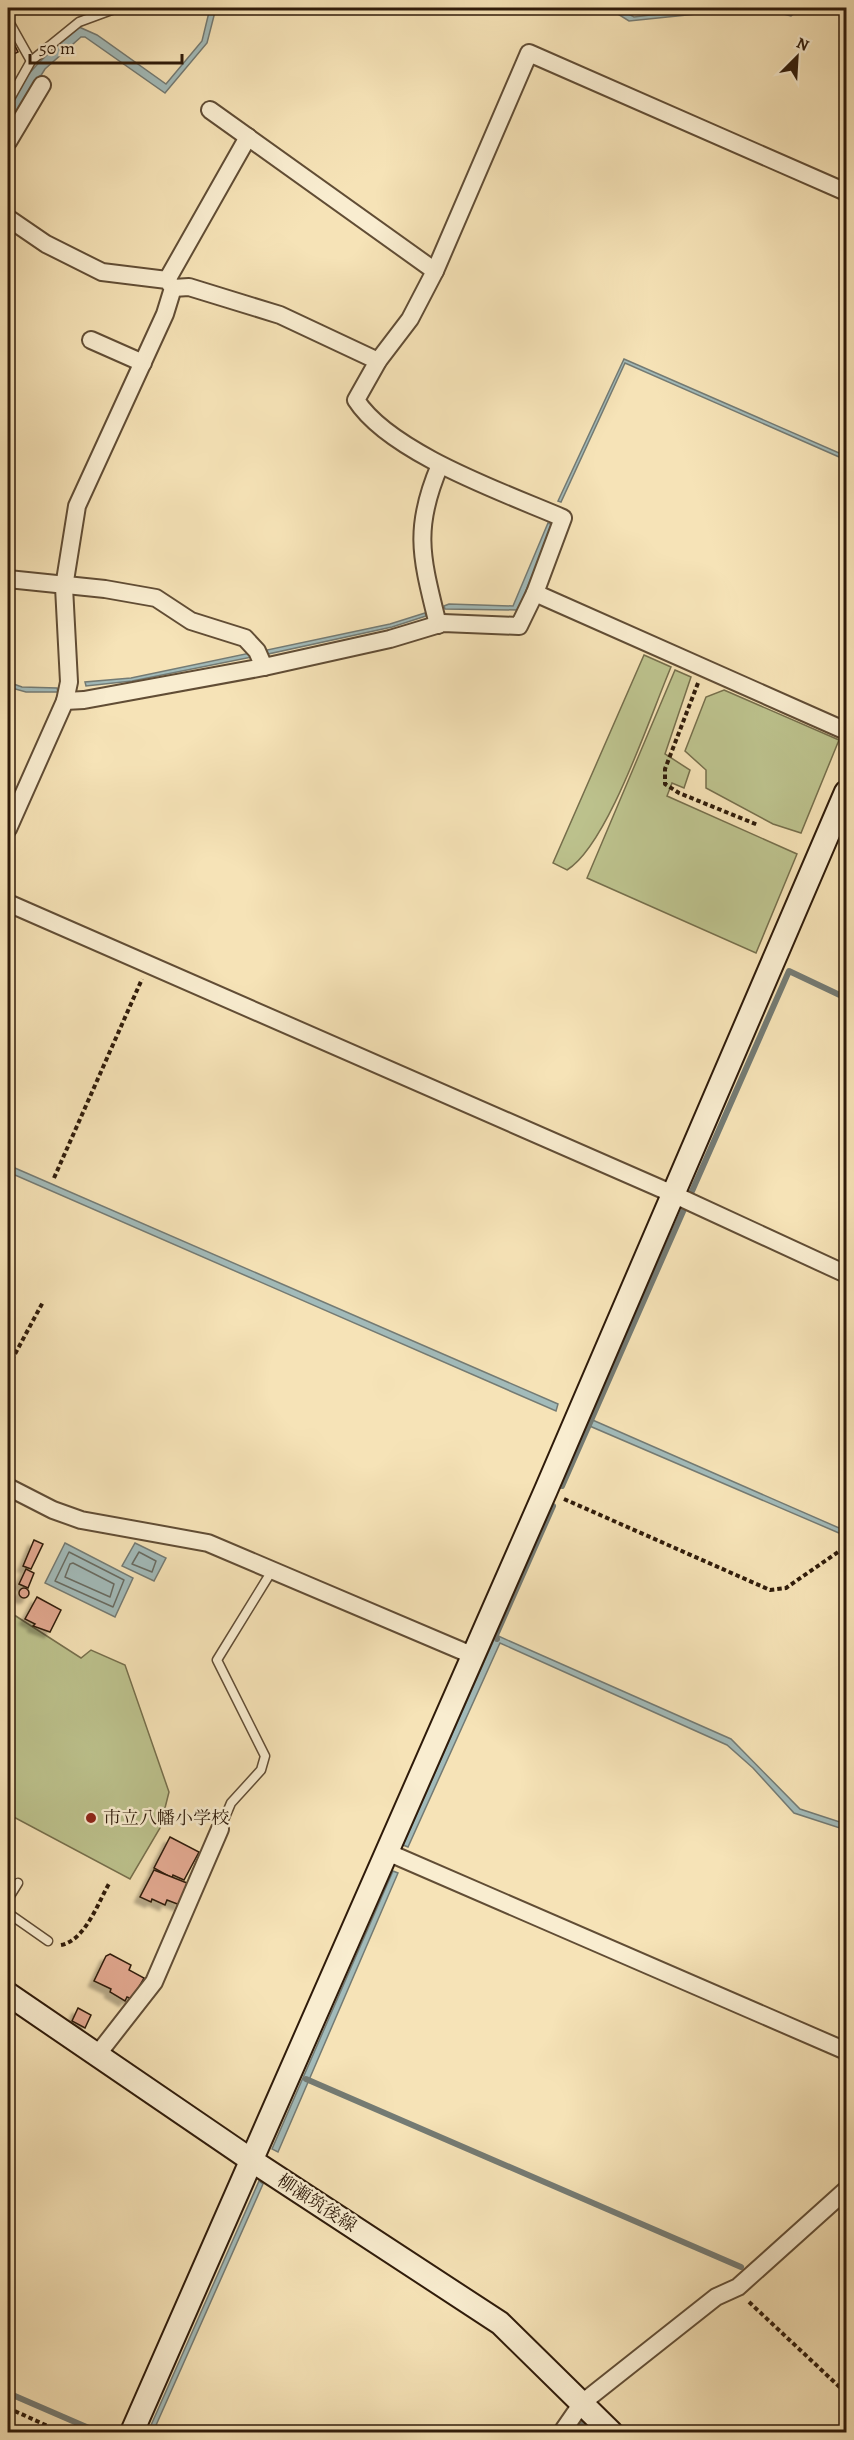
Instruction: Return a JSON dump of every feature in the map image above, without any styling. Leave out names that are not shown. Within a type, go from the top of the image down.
[{"type":"street","points":[[64,701],[84,700],[264,668],[390,639],[438,625],[519,626],[535,593],[563,518],[440,465],[366,417],[356,400],[378,361],[410,319],[435,271],[529,53],[846,192]]},
{"type":"street","points":[[8,142],[42,85]]},
{"type":"street","points":[[210,110],[435,271]]},
{"type":"street","points":[[8,829],[64,701],[69,682],[64,587],[77,506],[142,363],[170,284],[248,137]]},
{"type":"street","points":[[8,218],[46,244],[102,272],[189,287],[280,315],[378,361]]},
{"type":"street","points":[[91,340],[142,363]]},
{"type":"street","points":[[438,625],[422,559],[423,513],[440,465]]},
{"type":"street","points":[[8,579],[64,587],[105,589],[156,598],[191,621],[245,638],[257,651],[264,668]]},
{"type":"street","points":[[535,593],[846,731]]},
{"type":"street","points":[[132,2433],[474,1656],[846,792]]},
{"type":"street","points":[[8,903],[674,1194],[846,1274]]},
{"type":"street","points":[[8,1487],[53,1510],[81,1520],[208,1543],[274,1569],[474,1656]]},
{"type":"street","points":[[97,2055],[154,1982],[220,1829]]},
{"type":"street","points":[[387,1852],[846,2051]]},
{"type":"street","name":"柳瀬筑後線","points":[[8,1994],[251,2160],[500,2323],[611,2433]]},
{"type":"street","points":[[562,2433],[582,2403],[716,2297],[735,2289],[846,2190]]},
{"type":"lane","points":[[8,102],[31,61],[79,22],[117,8]]},
{"type":"lane","points":[[8,20],[31,61]]},
{"type":"lane","points":[[220,1829],[231,1803],[261,1770],[265,1756],[217,1660],[274,1569]]},
{"type":"lane","points":[[8,1899],[18,1883]]},
{"type":"lane","points":[[8,1912],[48,1941]]},
{"type":"path","points":[[703,668],[665,769],[665,784],[679,793],[758,825]]},
{"type":"path","points":[[54,1178],[148,964]]},
{"type":"path","points":[[8,1367],[44,1302]]},
{"type":"path","points":[[546,1490],[770,1590],[786,1588],[841,1550]]},
{"type":"path","points":[[48,1941],[62,1946],[74,1941],[110,1882]]},
{"type":"path","points":[[735,2289],[846,2393]]},
{"type":"path","points":[[8,2408],[61,2433]]},
{"type":"green space","points":[[644,655],[671,667],[640,746],[612,808],[598,835],[582,856],[567,870],[553,863]]},
{"type":"green space","points":[[675,670],[691,677],[665,754],[690,770],[684,788],[672,783],[667,796],[797,854],[756,953],[587,878]]},
{"type":"green space","points":[[724,690],[839,740],[801,833],[773,824],[706,788],[706,770],[685,751],[706,697]]},
{"type":"green space","points":[[8,1611],[81,1658],[91,1650],[125,1665],[169,1792],[160,1828],[130,1879],[8,1814]]},
{"type":"water","points":[[210,8],[216,8],[207,43],[165,93],[85,37],[81,37],[45,69],[8,128],[9,112],[22,84],[43,59],[79,27],[97,35],[166,84],[202,41]]},
{"type":"water","points":[[608,8],[617,8],[634,17],[708,8],[781,8],[791,11],[801,8],[791,16],[775,12],[726,11],[629,21]]},
{"type":"water","points":[[624,359],[846,456],[846,460],[625,363],[561,502],[558,501]]},
{"type":"water","points":[[548,523],[553,525],[518,610],[445,609],[444,606],[449,604],[513,606]]},
{"type":"water","points":[[425,613],[426,616],[392,627],[268,654],[267,650],[390,624]]},
{"type":"water","points":[[250,653],[252,657],[132,681],[86,686],[85,682],[131,678]]},
{"type":"water","points":[[8,682],[22,687],[57,688],[58,692],[26,692],[8,687]]},
{"type":"water","points":[[8,1165],[558,1404],[556,1411],[8,1172]]},
{"type":"water","points":[[588,1418],[846,1531],[846,1536],[585,1424]]},
{"type":"water","points":[[65,1543],[133,1578],[115,1617],[45,1583]]},
{"type":"water","points":[[135,1543],[166,1558],[154,1581],[122,1566]]},
{"type":"water","points":[[496,1635],[731,1739],[800,1809],[846,1824],[846,1830],[794,1813],[753,1768],[727,1745],[500,1643],[408,1847],[403,1845]]},
{"type":"water","points":[[393,1871],[398,1873],[278,2152],[272,2149]]},
{"type":"water","points":[[259,2181],[263,2184],[153,2432],[148,2432]]},
{"type":"building","points":[[8,32],[18,52],[8,57]]},
{"type":"building","points":[[34,1540],[43,1544],[31,1569],[23,1566]]},
{"type":"building","points":[[26,1569],[34,1573],[28,1588],[19,1584]]},
{"type":"building","points":[[24,1588],[29,1593],[24,1598],[19,1593]]},
{"type":"building","points":[[37,1597],[61,1610],[50,1632],[33,1626],[35,1624],[25,1619]]},
{"type":"building","points":[[170,1837],[199,1852],[184,1880],[173,1875],[172,1878],[154,1868]]},
{"type":"building","points":[[154,1870],[187,1883],[180,1905],[167,1900],[165,1905],[140,1897]]},
{"type":"building","points":[[110,1954],[131,1965],[129,1970],[144,1978],[132,1999],[127,1997],[125,2001],[110,1992],[111,1989],[94,1981],[106,1956]]},
{"type":"building","points":[[78,2008],[91,2015],[85,2028],[72,2021]]},
{"type":"waterway","points":[[562,1486],[789,971],[846,998]]},
{"type":"waterway","points":[[497,1639],[496,1635],[553,1506]]},
{"type":"waterway","points":[[306,2079],[741,2267]]},
{"type":"waterway","points":[[8,2393],[98,2432]]},
{"type":"waterway","points":[[577,2432],[582,2424]]},
{"type":"place","name":"市立八幡小学校","points":[[91,1818]]}]
